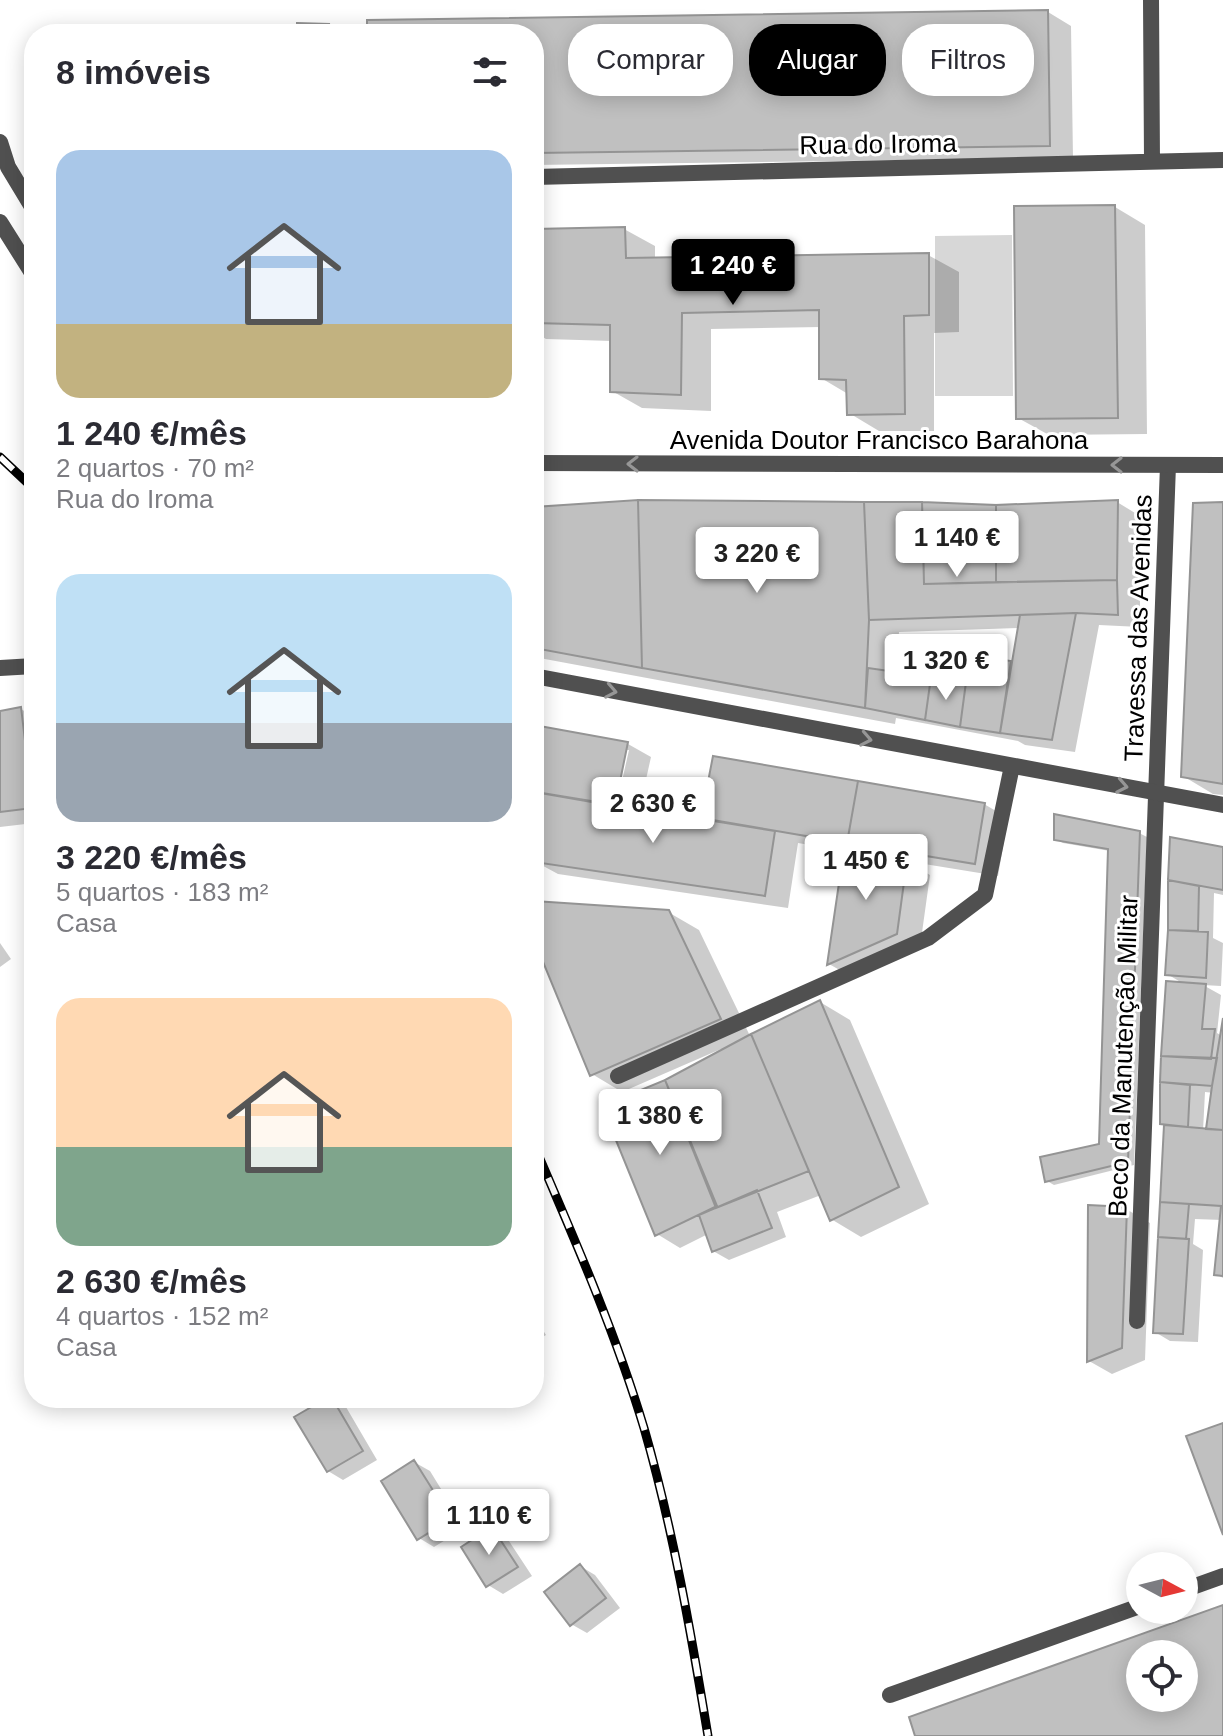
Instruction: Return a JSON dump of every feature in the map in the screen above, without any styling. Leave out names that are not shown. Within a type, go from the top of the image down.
[{"type":"street","points":[[1151,0],[1152,161]]},
{"type":"street","points":[[0,142],[8,167],[24,193]]},
{"type":"street","name":"Rua do Iroma","points":[[544,177],[1223,160]]},
{"type":"street","points":[[0,222],[24,260]]},
{"type":"street","name":"Avenida Doutor Francisco Barahona","points":[[544,463],[1223,465]]},
{"type":"street","name":"Travessa das Avenidas","points":[[1157,793],[1168,465]]},
{"type":"street","points":[[0,668],[24,667]]},
{"type":"street","points":[[544,678],[1223,805]]},
{"type":"street","points":[[618,1076],[928,938],[985,895],[1012,766]]},
{"type":"street","name":"Beco da Manutenção Militar","points":[[1137,1321],[1157,793]]},
{"type":"street","points":[[1198,1585],[1223,1576]]},
{"type":"street","points":[[890,1695],[1126,1611]]},
{"type":"shaded area","points":[[1012,235],[1013,396],[935,396],[935,236]]},
{"type":"building","points":[[1048,10],[1050,146],[544,153],[544,24],[367,24],[367,20]]},
{"type":"building","points":[[1115,205],[1118,418],[1016,419],[1014,206]]},
{"type":"building","points":[[625,227],[626,258],[929,253],[929,315],[904,316],[905,414],[847,415],[846,380],[819,379],[819,310],[682,313],[681,395],[610,392],[610,325],[544,323],[544,229]]},
{"type":"building","points":[[638,500],[642,668],[544,650],[544,506]]},
{"type":"building","points":[[638,500],[864,502],[869,620],[865,708],[642,668]]},
{"type":"building","points":[[1118,500],[1117,580],[996,582],[996,505]]},
{"type":"building","points":[[864,502],[922,502],[924,584],[1117,580],[1118,615],[1076,613],[869,620]]},
{"type":"building","points":[[922,502],[996,505],[996,533],[923,536]]},
{"type":"building","points":[[1223,502],[1223,784],[1181,777],[1193,503]]},
{"type":"building","points":[[996,533],[996,582],[924,584],[923,536]]},
{"type":"building","points":[[1076,613],[1052,740],[1000,733],[1020,615]]},
{"type":"building","points":[[971,645],[992,648],[990,658],[1011,661],[1000,733],[960,727]]},
{"type":"building","points":[[868,668],[931,677],[925,720],[865,708]]},
{"type":"building","points":[[931,677],[966,682],[960,727],[925,720]]},
{"type":"building","points":[[21,707],[24,809],[0,812],[0,711]]},
{"type":"building","points":[[544,727],[628,742],[615,806],[544,794]]},
{"type":"building","points":[[713,756],[858,781],[847,843],[701,818]]},
{"type":"building","points":[[858,781],[985,803],[975,864],[847,843]]},
{"type":"building","points":[[544,793],[775,831],[765,896],[544,863]]},
{"type":"building","points":[[1054,814],[1140,831],[1128,1162],[1045,1182],[1040,1157],[1099,1144],[1108,849],[1054,840]]},
{"type":"building","points":[[1170,837],[1223,847],[1223,890],[1168,880]]},
{"type":"building","points":[[844,849],[907,860],[897,934],[827,965]]},
{"type":"building","points":[[1168,880],[1199,886],[1198,931],[1168,930]]},
{"type":"building","points":[[544,902],[669,910],[721,1019],[590,1076],[544,964]]},
{"type":"building","points":[[1168,930],[1208,932],[1206,978],[1165,975]]},
{"type":"building","points":[[1166,981],[1206,984],[1202,1029],[1215,1029],[1211,1059],[1161,1056]]},
{"type":"building","points":[[820,1000],[899,1187],[830,1221],[751,1034]]},
{"type":"building","points":[[1223,1018],[1223,1130],[1206,1129],[1212,1086]]},
{"type":"building","points":[[751,1034],[809,1171],[716,1208],[665,1080]]},
{"type":"building","points":[[1161,1056],[1217,1058],[1212,1086],[1160,1082]]},
{"type":"building","points":[[665,1080],[717,1206],[655,1236],[602,1106]]},
{"type":"building","points":[[1160,1082],[1190,1085],[1188,1127],[1160,1124]]},
{"type":"building","points":[[1164,1125],[1223,1130],[1223,1276],[1214,1275],[1221,1206],[1160,1202]]},
{"type":"building","points":[[757,1190],[772,1228],[712,1252],[699,1215]]},
{"type":"building","points":[[1160,1202],[1189,1204],[1186,1239],[1158,1237]]},
{"type":"building","points":[[1088,1205],[1127,1207],[1122,1348],[1087,1362]]},
{"type":"building","points":[[1158,1237],[1189,1239],[1183,1334],[1153,1333]]},
{"type":"building","points":[[310,1408],[338,1408],[363,1451],[327,1472],[294,1417]]},
{"type":"building","points":[[1223,1423],[1223,1535],[1186,1436]]},
{"type":"building","points":[[414,1460],[451,1519],[417,1540],[381,1481]]},
{"type":"building","points":[[492,1527],[518,1567],[486,1587],[461,1547]]},
{"type":"building","points":[[580,1564],[606,1598],[570,1626],[544,1592]]},
{"type":"building","points":[[1223,1605],[1223,1736],[915,1736],[909,1717],[1170,1624],[1198,1624],[1198,1614]]},
{"type":"railway","points":[[0,457],[24,480]]},
{"type":"railway","points":[[544,1168],[607,1320],[644,1428],[673,1543],[708,1736]]}]
